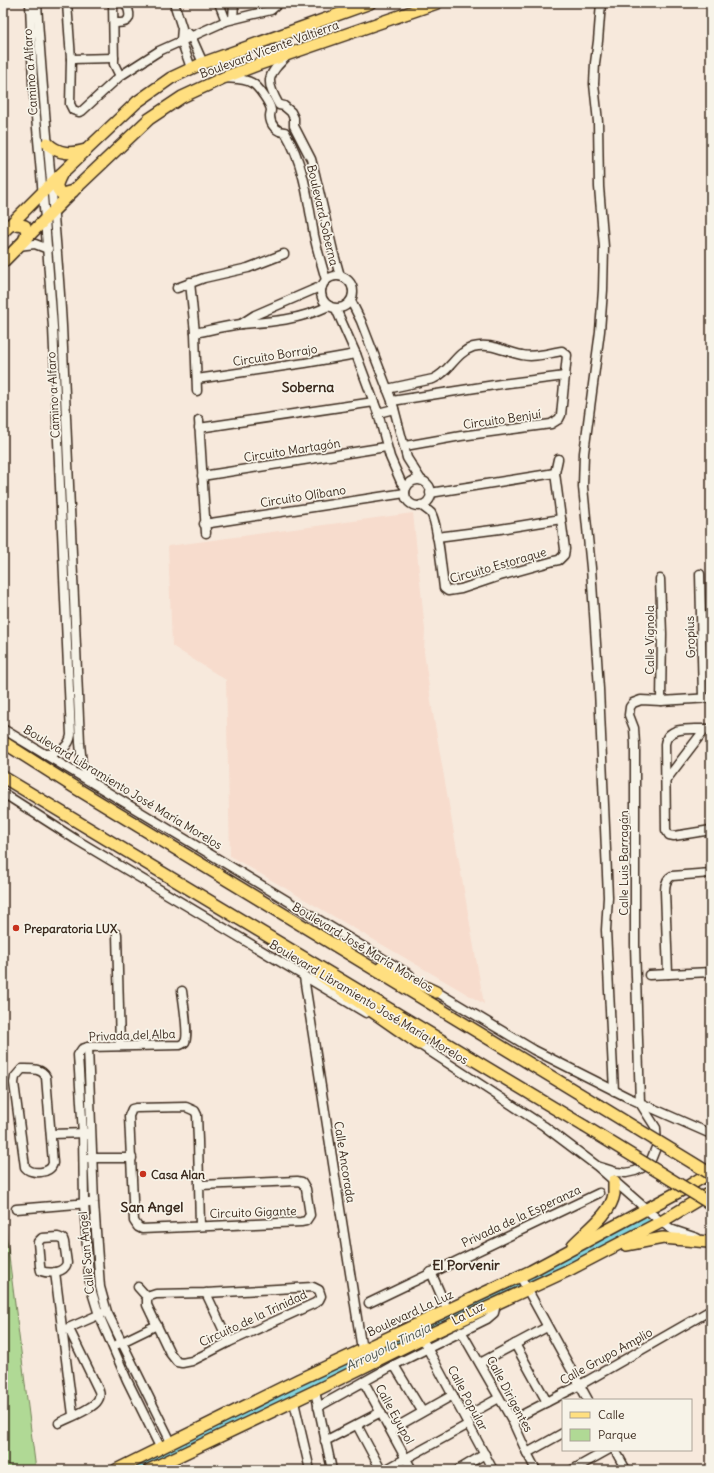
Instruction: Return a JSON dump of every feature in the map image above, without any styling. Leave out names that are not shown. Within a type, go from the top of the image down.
[{"type":"main road","name":"Boulevard Vicente Valtierra","points":[[6,229],[62,173],[137,102],[171,78],[202,63],[370,3]]},
{"type":"main road","name":"Boulevard Vicente Valtierra","points":[[3,262],[21,242],[149,119],[182,97],[223,78],[437,3]]},
{"type":"main road","points":[[47,143],[58,152],[67,153],[86,150]]},
{"type":"main road","points":[[62,173],[56,188],[62,194],[74,191]]},
{"type":"main road","points":[[6,229],[18,224],[25,226],[28,232],[21,242]]},
{"type":"main road","name":"Boulevard José María Morelos","points":[[5,743],[74,787],[711,1173]]},
{"type":"main road","points":[[3,777],[584,1126],[711,1204]]},
{"type":"main road","points":[[337,946],[436,992]]},
{"type":"main road","points":[[289,949],[306,966],[419,1044]]},
{"type":"main road","name":"Boulevard La Luz","points":[[149,1470],[315,1391],[425,1343],[496,1304],[566,1252],[711,1173]]},
{"type":"main road","points":[[566,1252],[605,1214],[614,1195],[614,1181]]},
{"type":"main road","name":"Boulevard La Luz","points":[[116,1470],[160,1447],[447,1309],[524,1283],[612,1248],[661,1222],[711,1192]]},
{"type":"main road","points":[[612,1248],[646,1240],[663,1238],[710,1243]]},
{"type":"street","name":"Camino a Alfaro","points":[[30,3],[51,185],[48,249],[53,327],[71,735],[70,740],[62,750],[55,754],[46,754]]},
{"type":"street","name":"Camino a Alfaro","points":[[37,3],[37,73],[42,193],[50,215],[62,325],[82,765],[93,783]]},
{"type":"street","points":[[67,3],[71,59],[70,101],[71,107],[75,111],[79,112],[82,111],[120,76],[138,63],[181,40],[229,20],[271,10],[279,3]]},
{"type":"street","points":[[113,3],[114,58],[115,67],[120,76]]},
{"type":"street","points":[[114,23],[121,24],[130,18],[126,3]]},
{"type":"street","points":[[174,3],[182,28],[181,40],[191,68]]},
{"type":"street","points":[[220,3],[229,20]]},
{"type":"street","points":[[229,20],[234,3]]},
{"type":"street","points":[[600,3],[594,84],[598,122],[599,187],[604,247],[603,290],[600,331],[584,453],[583,473],[600,696],[608,897],[606,930],[614,1091]]},
{"type":"street","points":[[182,28],[191,36],[202,63]]},
{"type":"street","name":"Boulevard Soberna","points":[[290,54],[271,74],[271,92],[279,105],[284,106],[291,112],[294,118],[294,126],[305,146],[313,167],[340,276]]},
{"type":"street","points":[[71,59],[114,58]]},
{"type":"street","name":"Boulevard Soberna","points":[[223,78],[245,80],[252,83],[262,93],[271,111],[270,119],[272,124],[278,131],[285,132],[291,142],[304,178],[324,283]]},
{"type":"street","points":[[271,111],[279,105]]},
{"type":"street","points":[[285,132],[294,126]]},
{"type":"street","points":[[21,242],[35,244],[48,249]]},
{"type":"street","points":[[177,288],[190,282],[248,268],[284,254]]},
{"type":"street","points":[[195,333],[240,324],[302,317],[332,308],[342,308],[351,301],[354,290],[352,285],[345,278],[340,276],[330,277],[324,283],[283,304],[255,315],[240,324]]},
{"type":"street","points":[[190,282],[195,333],[197,391]]},
{"type":"street","points":[[324,283],[321,298],[332,308],[356,354],[378,413],[386,447],[405,490],[407,500],[410,503],[422,505],[428,500],[430,493],[428,485],[421,480],[407,458],[393,405],[361,321],[351,301]]},
{"type":"street","name":"Circuito Benjuí","points":[[387,389],[440,377],[461,353],[483,345],[500,348],[522,356],[564,351],[568,358],[561,415],[559,419],[551,424],[461,436],[404,446]]},
{"type":"street","name":"Circuito Borrajo","points":[[197,379],[356,354]]},
{"type":"street","points":[[378,413],[393,405],[501,384],[565,376]]},
{"type":"street","points":[[206,533],[204,524],[199,424],[374,402]]},
{"type":"street","name":"Circuito Martagón","points":[[202,476],[386,447]]},
{"type":"street","name":"Circuito Estoraque","points":[[422,505],[431,513],[433,518],[438,537],[444,588],[450,592],[559,560],[564,555],[565,549],[555,473],[558,459]]},
{"type":"street","points":[[59,462],[68,461]]},
{"type":"street","points":[[430,493],[555,473]]},
{"type":"street","points":[[405,490],[412,481],[421,480]]},
{"type":"street","name":"Circuito Olíbano","points":[[204,524],[405,490]]},
{"type":"street","points":[[438,537],[500,529],[561,518]]},
{"type":"street","name":"Gropíus","points":[[700,574],[707,698]]},
{"type":"street","points":[[64,576],[73,575]]},
{"type":"street","name":"Calle Vignola","points":[[660,579],[662,634],[661,700]]},
{"type":"street","name":"Calle Luis Barragán","points":[[640,1103],[635,945],[635,744],[634,728],[629,716],[629,710],[631,705],[641,700],[707,698]]},
{"type":"street","name":"Boulevard Libramiento José María Morelos","points":[[3,729],[534,1050],[614,1091],[711,1134]]},
{"type":"street","points":[[666,780],[708,729]]},
{"type":"street","points":[[708,729],[675,730],[668,735],[665,744],[666,830],[670,835],[674,836],[711,830]]},
{"type":"street","name":"Boulevard Libramiento José María Morelos","points":[[3,794],[304,977],[419,1044],[519,1108],[597,1166],[661,1222],[674,1230],[710,1243]]},
{"type":"street","points":[[668,974],[665,891],[666,881],[672,876],[711,873]]},
{"type":"street","points":[[117,934],[120,1046]]},
{"type":"street","points":[[649,975],[711,972]]},
{"type":"street","name":"Calle Ancorada","points":[[304,977],[362,1350]]},
{"type":"street","name":"Privada del Alba","points":[[78,1055],[82,1049],[88,1047],[183,1044],[185,1041],[186,1032],[182,991]]},
{"type":"street","name":"Calle San Ángel","points":[[88,1047],[88,1158],[94,1203],[98,1276],[103,1300],[107,1312],[171,1442]]},
{"type":"street","name":"Calle San Ángel","points":[[78,1055],[87,1134]]},
{"type":"street","points":[[22,1070],[41,1070],[44,1073],[47,1084],[51,1134],[52,1166],[48,1170],[33,1172],[26,1169],[14,1083],[15,1077],[22,1070]]},
{"type":"street","points":[[597,1166],[616,1172],[626,1173],[642,1168],[651,1160],[657,1146],[656,1128],[640,1103]]},
{"type":"street","name":"Circuito Gigante","points":[[200,1185],[302,1182],[306,1189],[310,1215],[306,1221],[301,1222],[142,1229],[135,1224],[134,1220],[129,1116],[132,1109],[190,1108],[195,1111],[197,1115],[200,1226]]},
{"type":"street","points":[[51,1134],[87,1134]]},
{"type":"street","points":[[88,1158],[132,1158]]},
{"type":"street","name":"Calle San Ángel","points":[[88,1158],[84,1203],[91,1289],[99,1315],[127,1380],[160,1447]]},
{"type":"street","name":"Privada de la Esperanza","points":[[368,1303],[599,1193]]},
{"type":"street","points":[[16,1209],[94,1203]]},
{"type":"street","points":[[42,1238],[60,1238],[64,1242],[67,1263],[62,1270],[55,1272],[44,1272],[40,1269],[37,1245],[39,1240],[42,1238]]},
{"type":"street","points":[[55,1272],[66,1329],[73,1415]]},
{"type":"street","points":[[431,1272],[447,1309]]},
{"type":"street","points":[[524,1283],[587,1399]]},
{"type":"street","points":[[138,1287],[147,1296]]},
{"type":"street","name":"Circuito de la Trinidad","points":[[313,1287],[321,1293],[320,1298],[315,1303],[229,1342],[192,1361],[182,1363],[177,1362],[170,1353],[147,1305],[147,1296],[156,1294],[206,1293],[313,1287]]},
{"type":"street","points":[[206,1293],[229,1342]]},
{"type":"street","name":"La Luz","points":[[318,1408],[394,1364],[425,1343],[461,1331],[491,1317],[494,1313],[496,1304]]},
{"type":"street","name":"Calle Grupo Amplio","points":[[512,1420],[580,1385],[711,1310]]},
{"type":"street","points":[[66,1329],[107,1312]]},
{"type":"street","points":[[113,1347],[157,1325]]},
{"type":"street","points":[[480,1363],[547,1327]]},
{"type":"street","points":[[59,1423],[93,1405],[100,1396],[99,1391],[66,1329]]},
{"type":"street","name":"Calle Dirigentes","points":[[461,1331],[512,1420],[526,1453],[536,1470]]},
{"type":"street","name":"Calle Popular","points":[[425,1343],[493,1470]]},
{"type":"street","points":[[515,1344],[547,1402]]},
{"type":"street","points":[[394,1364],[422,1412]]},
{"type":"street","name":"Calle Eyupol","points":[[364,1382],[412,1470]]},
{"type":"street","points":[[315,1391],[332,1470]]},
{"type":"street","points":[[391,1430],[452,1394]]},
{"type":"street","points":[[385,1470],[467,1420],[499,1398]]},
{"type":"street","points":[[294,1402],[310,1470]]},
{"type":"street","points":[[325,1442],[381,1412]]},
{"type":"street","points":[[357,1425],[381,1470]]},
{"type":"street","points":[[526,1453],[562,1434]]},
{"type":"street","points":[[572,1470],[581,1468],[606,1451]]},
{"type":"street","points":[[616,1451],[626,1470]]},
{"type":"street","points":[[458,1470],[485,1454]]},
{"type":"shaded area","points":[[413,513],[425,630],[424,652],[432,708],[484,1004],[230,856],[226,680],[172,646],[168,546]]},
{"type":"green space","points":[[3,1225],[5,1225],[36,1470],[3,1470]]},
{"type":"waterway","name":"Arroyo la Tinaja","points":[[130,1470],[645,1223]]},
{"type":"place","name":"Preparatoria LUX","points":[[16,928]]},
{"type":"place","name":"Casa Alan","points":[[143,1174]]},
{"type":"district","name":"Soberna","points":[[308,387]]},
{"type":"district","name":"San Angel","points":[[152,1207]]},
{"type":"district","name":"El Porvenir","points":[[466,1265]]}]
